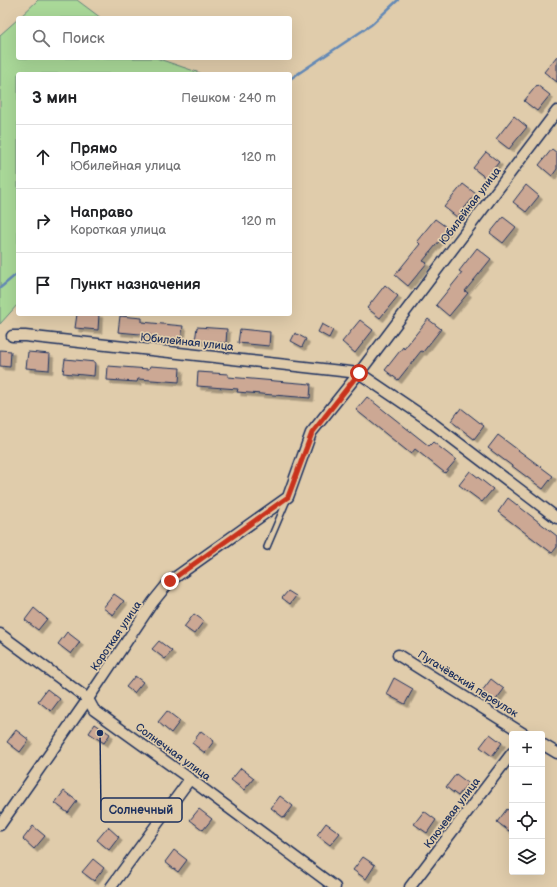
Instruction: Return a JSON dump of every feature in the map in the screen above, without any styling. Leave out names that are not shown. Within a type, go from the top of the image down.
[{"type":"street","name":"Юбилейная улица","points":[[288,497],[312,433],[557,111]]},
{"type":"street","name":"Юбилейная улица","points":[[12,336],[25,336],[359,373],[427,419],[557,518]]},
{"type":"street","name":"Короткая улица","points":[[0,825],[88,699],[153,602],[170,581],[288,497]]},
{"type":"street","name":"Солнечная улица","points":[[0,634],[88,699],[94,710],[190,779],[335,887]]},
{"type":"street","name":"Пугачёвский переулок","points":[[398,654],[519,731]]},
{"type":"street","points":[[545,746],[557,753]]},
{"type":"street","name":"Ключевая улица","points":[[410,887],[509,757]]},
{"type":"street","points":[[111,887],[190,779]]},
{"type":"lane","points":[[267,547],[288,497]]},
{"type":"green space","points":[[38,0],[77,0],[98,16],[21,16]]},
{"type":"green space","points":[[16,21],[16,60],[162,60],[197,72],[16,72],[16,306],[0,324],[0,35]]},
{"type":"building","points":[[557,56],[557,82],[544,72]]},
{"type":"building","points":[[537,85],[550,95],[537,111],[524,101]]},
{"type":"building","points":[[514,116],[527,127],[509,149],[496,139]]},
{"type":"building","points":[[552,149],[557,153],[557,169],[552,176],[539,165]]},
{"type":"building","points":[[486,152],[499,162],[486,178],[473,168]]},
{"type":"building","points":[[463,184],[476,194],[457,217],[444,207]]},
{"type":"building","points":[[526,185],[539,196],[526,212],[513,202]]},
{"type":"building","points":[[503,217],[516,227],[503,243],[490,233]]},
{"type":"building","points":[[435,219],[449,229],[423,261],[427,263],[408,286],[395,275],[420,244],[417,241]]},
{"type":"building","points":[[477,248],[491,259],[465,291],[468,293],[449,316],[436,305],[462,273],[459,271]]},
{"type":"building","points":[[385,285],[398,296],[380,318],[367,308]]},
{"type":"building","points":[[77,316],[99,316],[98,330],[75,328]]},
{"type":"building","points":[[120,316],[142,318],[142,322],[183,326],[181,340],[118,332]]},
{"type":"building","points":[[428,319],[441,329],[398,380],[385,370]]},
{"type":"building","points":[[360,320],[373,330],[355,353],[342,342]]},
{"type":"building","points":[[322,324],[333,330],[329,338],[318,332]]},
{"type":"building","points":[[197,327],[227,329],[226,343],[195,341]]},
{"type":"building","points":[[240,329],[270,332],[269,346],[238,343]]},
{"type":"building","points":[[295,333],[306,339],[302,347],[291,341]]},
{"type":"building","points":[[0,350],[11,351],[10,367],[0,366]]},
{"type":"building","points":[[28,352],[50,354],[49,370],[26,368]]},
{"type":"building","points":[[65,359],[95,362],[94,376],[63,373]]},
{"type":"building","points":[[108,366],[149,369],[150,366],[180,368],[179,382],[138,379],[137,382],[107,380]]},
{"type":"building","points":[[198,372],[228,374],[228,377],[311,384],[310,398],[237,392],[238,389],[197,386]]},
{"type":"building","points":[[367,397],[429,446],[433,442],[456,460],[445,473],[415,449],[411,454],[356,410]]},
{"type":"building","points":[[461,408],[484,426],[474,439],[451,421]]},
{"type":"building","points":[[498,435],[553,476],[543,489],[488,448]]},
{"type":"building","points":[[470,471],[493,489],[482,502],[459,485]]},
{"type":"building","points":[[508,498],[557,536],[557,547],[552,553],[498,512]]},
{"type":"building","points":[[288,591],[296,596],[290,604],[282,598]]},
{"type":"building","points":[[114,594],[124,601],[113,615],[103,608]]},
{"type":"building","points":[[34,608],[47,619],[38,630],[25,620]]},
{"type":"building","points":[[194,614],[204,621],[194,634],[184,627]]},
{"type":"building","points":[[67,632],[80,642],[71,654],[58,644]]},
{"type":"building","points":[[159,641],[172,651],[165,659],[152,649]]},
{"type":"building","points":[[135,676],[143,682],[134,693],[126,687]]},
{"type":"building","points":[[394,678],[413,689],[405,704],[386,694]]},
{"type":"building","points":[[491,679],[504,689],[495,701],[482,691]]},
{"type":"building","points":[[47,689],[60,699],[51,711],[38,701]]},
{"type":"building","points":[[167,711],[180,721],[171,733],[158,722]]},
{"type":"building","points":[[95,724],[110,734],[104,743],[89,733]]},
{"type":"building","points":[[16,730],[29,740],[20,752],[7,742]]},
{"type":"building","points":[[201,731],[214,741],[205,753],[192,743]]},
{"type":"building","points":[[490,734],[502,743],[492,756],[480,747]]},
{"type":"building","points":[[241,768],[254,778],[244,790],[231,780]]},
{"type":"building","points":[[456,774],[468,783],[458,796],[446,787]]},
{"type":"building","points":[[64,791],[77,801],[68,813],[55,803]]},
{"type":"building","points":[[280,796],[293,806],[284,818],[271,808]]},
{"type":"building","points":[[199,809],[212,819],[203,830],[190,820]]},
{"type":"building","points":[[507,809],[509,811],[509,831],[497,822]]},
{"type":"building","points":[[424,811],[436,820],[427,833],[414,824]]},
{"type":"building","points":[[326,823],[340,833],[330,845],[317,835]]},
{"type":"building","points":[[33,826],[45,836],[34,849],[23,839]]},
{"type":"building","points":[[108,827],[119,837],[109,850],[97,840]]},
{"type":"building","points":[[174,850],[187,860],[178,872],[165,862]]},
{"type":"building","points":[[363,857],[375,865],[366,879],[353,870]]},
{"type":"building","points":[[93,859],[104,868],[94,881],[82,872]]},
{"type":"waterway","points":[[292,78],[371,25],[398,0]]},
{"type":"waterway","points":[[0,288],[16,275]]},
{"type":"place","name":"Солнечный","points":[[100,733]]},
{"type":"route","points":[[170,581],[288,497],[312,433],[359,373]]}]
